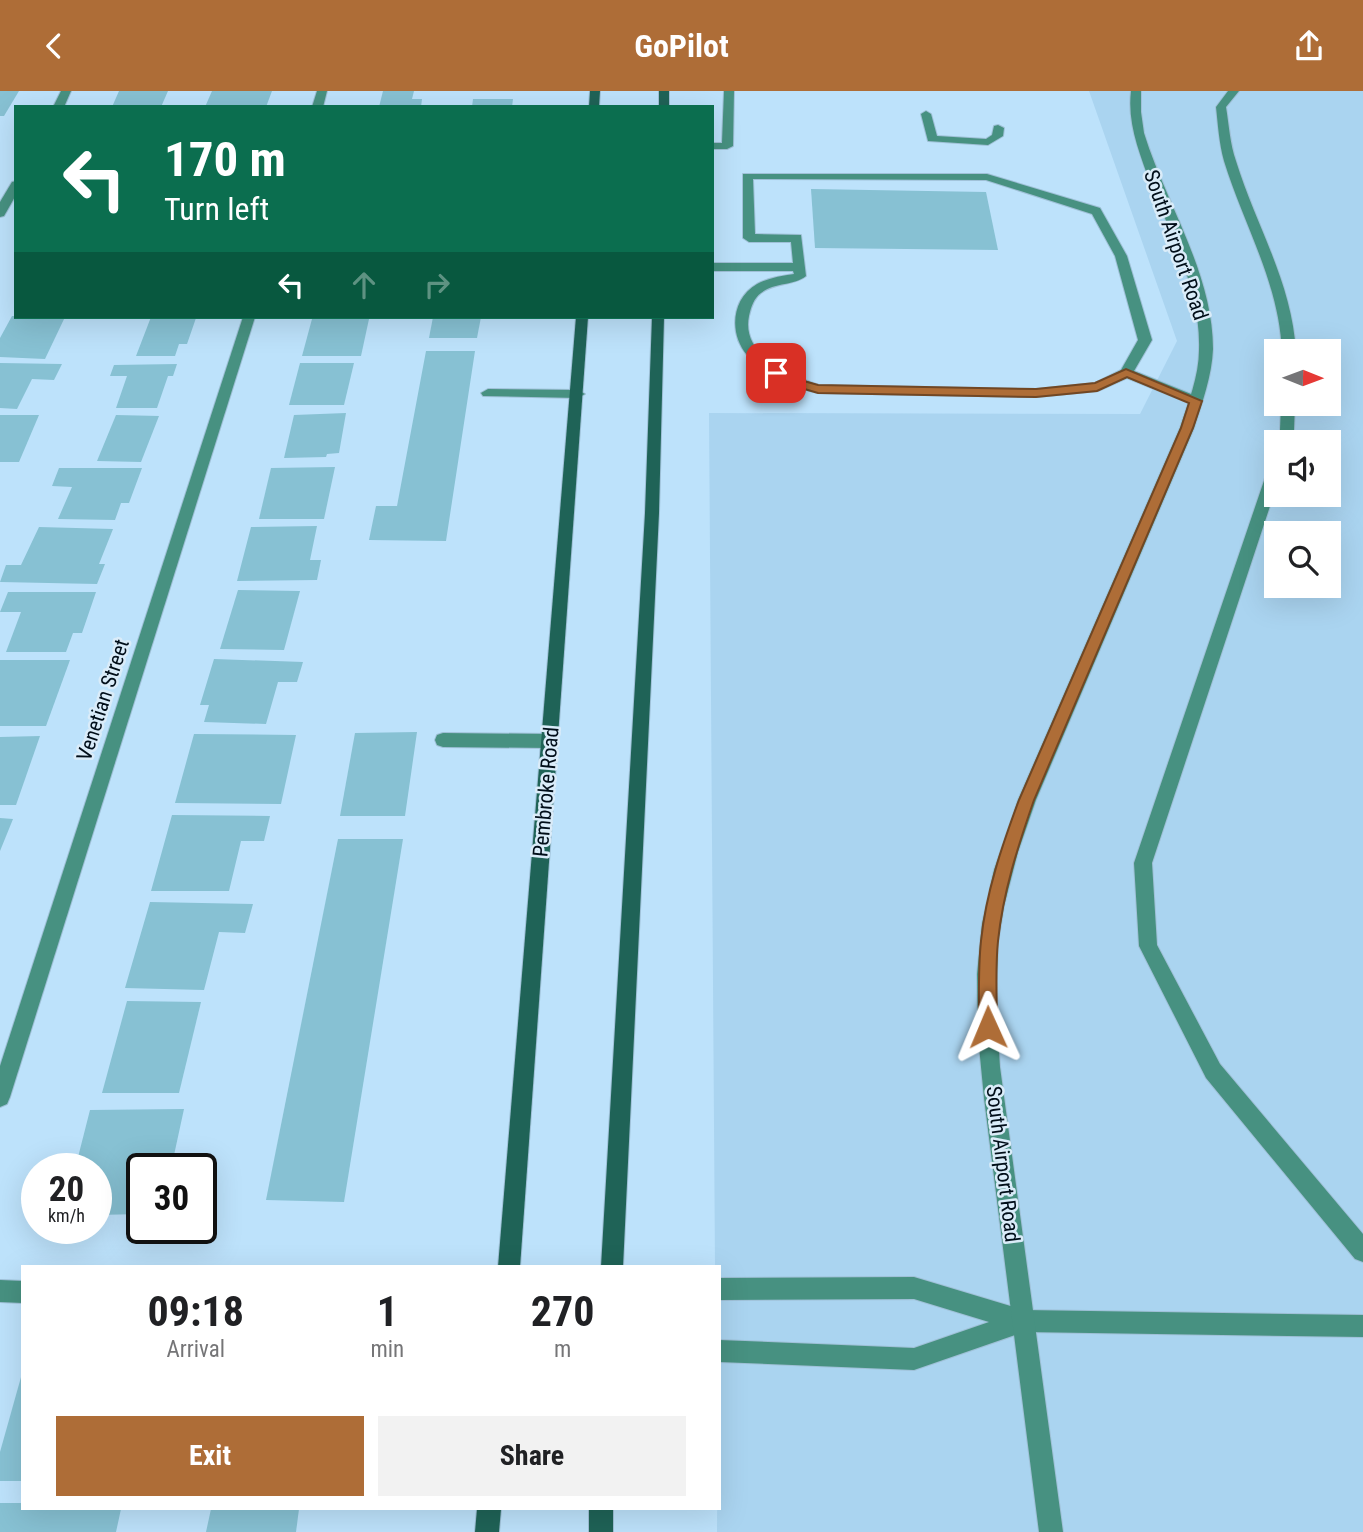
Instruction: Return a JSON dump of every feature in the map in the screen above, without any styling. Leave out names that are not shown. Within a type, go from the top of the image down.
[{"type":"main road","name":"Pembroke Road","points":[[509,1265],[582,319]]},
{"type":"main road","points":[[612,1265],[652,513],[657,319]]},
{"type":"main road","points":[[487,1532],[489,1510]]},
{"type":"main road","points":[[601,1510],[601,1532]]},
{"type":"street","points":[[714,146],[727,146],[729,91]]},
{"type":"street","name":"South Airport Road","points":[[1051,1532],[994,1099],[988,1027],[989,942],[996,897],[1009,849],[1027,800],[1187,428],[1196,401],[1206,351],[1201,304],[1138,131],[1134,114],[1136,91]]},
{"type":"street","points":[[1234,91],[1221,107],[1229,158],[1270,263],[1290,329],[1290,339]]},
{"type":"street","points":[[926,114],[932,139],[988,142],[997,137],[998,128]]},
{"type":"street","points":[[747,176],[987,177],[1075,202],[1096,211],[1107,225],[1121,253],[1145,339],[1126,373],[1097,387],[1036,393],[818,389],[788,381],[764,365],[745,341],[739,321],[745,304],[758,288],[800,276],[797,238],[749,238],[747,176]]},
{"type":"street","points":[[0,213],[14,188]]},
{"type":"street","points":[[714,267],[798,267]]},
{"type":"street","name":"Venetian Street","points":[[0,1097],[248,319]]},
{"type":"street","points":[[1126,373],[1196,401]]},
{"type":"street","points":[[488,393],[578,394]]},
{"type":"street","points":[[1264,502],[1143,863],[1148,946],[1213,1071],[1363,1251]]},
{"type":"street","points":[[443,740],[550,741]]},
{"type":"street","points":[[721,1289],[914,1288],[1024,1321],[1363,1326]]},
{"type":"street","points":[[0,1291],[21,1292]]},
{"type":"street","points":[[721,1351],[914,1359],[1024,1321]]},
{"type":"shaded area","points":[[1089,91],[1363,91],[1363,1532],[717,1532],[717,1510],[721,1510],[721,1265],[715,1265],[709,413],[1140,414],[1177,341]]},
{"type":"building","points":[[0,91],[19,91],[4,116],[0,116]]},
{"type":"building","points":[[119,91],[168,91],[162,105],[113,105]]},
{"type":"building","points":[[212,91],[272,91],[267,105],[206,105]]},
{"type":"building","points":[[383,91],[414,91],[412,99],[422,99],[421,105],[380,105]]},
{"type":"building","points":[[473,99],[513,99],[512,105],[472,105]]},
{"type":"building","points":[[811,189],[986,192],[998,250],[815,248]]},
{"type":"building","points":[[12,316],[14,319],[64,319],[45,359],[0,357],[0,338]]},
{"type":"building","points":[[150,319],[196,319],[187,344],[179,344],[175,356],[136,356]]},
{"type":"building","points":[[312,319],[369,319],[361,356],[302,356]]},
{"type":"building","points":[[433,319],[481,319],[477,338],[429,338]]},
{"type":"building","points":[[426,351],[475,351],[446,541],[369,540],[376,506],[397,506]]},
{"type":"building","points":[[0,363],[62,364],[54,380],[32,379],[17,409],[0,408]]},
{"type":"building","points":[[300,363],[354,363],[344,405],[289,405]]},
{"type":"building","points":[[177,364],[173,376],[168,376],[157,408],[116,408],[127,376],[110,376],[114,365]]},
{"type":"building","points":[[346,413],[339,453],[327,454],[326,457],[284,458],[294,415]]},
{"type":"building","points":[[0,415],[39,415],[19,462],[0,462]]},
{"type":"building","points":[[116,415],[159,416],[141,462],[97,461]]},
{"type":"building","points":[[335,467],[324,519],[259,519],[271,468]]},
{"type":"building","points":[[59,468],[142,468],[129,503],[121,503],[115,520],[58,519],[72,487],[52,486]]},
{"type":"building","points":[[317,526],[310,560],[321,560],[317,580],[237,581],[251,527]]},
{"type":"building","points":[[39,527],[113,529],[99,564],[105,564],[97,584],[0,582],[6,565],[21,565]]},
{"type":"building","points":[[238,590],[300,591],[284,650],[220,649]]},
{"type":"building","points":[[8,592],[96,592],[82,633],[73,633],[66,652],[6,652],[21,612],[0,612]]},
{"type":"building","points":[[214,659],[303,662],[297,682],[278,682],[266,724],[204,722],[209,705],[200,705]]},
{"type":"building","points":[[0,660],[70,660],[46,726],[0,726]]},
{"type":"building","points":[[417,732],[405,816],[340,816],[355,733]]},
{"type":"building","points":[[194,734],[296,735],[281,804],[175,803]]},
{"type":"building","points":[[40,736],[16,805],[0,805],[0,737]]},
{"type":"building","points":[[172,815],[270,816],[264,841],[241,841],[229,891],[151,891]]},
{"type":"building","points":[[0,818],[13,819],[0,851]]},
{"type":"building","points":[[338,839],[403,839],[344,1202],[266,1200]]},
{"type":"building","points":[[150,902],[253,904],[245,933],[219,932],[204,990],[125,988]]},
{"type":"building","points":[[127,1001],[201,1002],[179,1093],[102,1093]]},
{"type":"building","points":[[184,1109],[174,1153],[126,1153],[126,1214],[112,1215],[112,1153],[79,1153],[90,1110]]},
{"type":"building","points":[[21,1377],[21,1481],[0,1481],[0,1452]]},
{"type":"building","points":[[0,1503],[21,1503],[21,1510],[121,1510],[116,1532],[0,1532]]},
{"type":"building","points":[[211,1510],[299,1510],[296,1532],[206,1532]]},
{"type":"route","points":[[776,373],[788,381],[818,389],[1036,393],[1097,387],[1126,373],[1196,401],[1187,428],[1027,800],[1009,849],[996,897],[989,942],[988,1027]]}]
